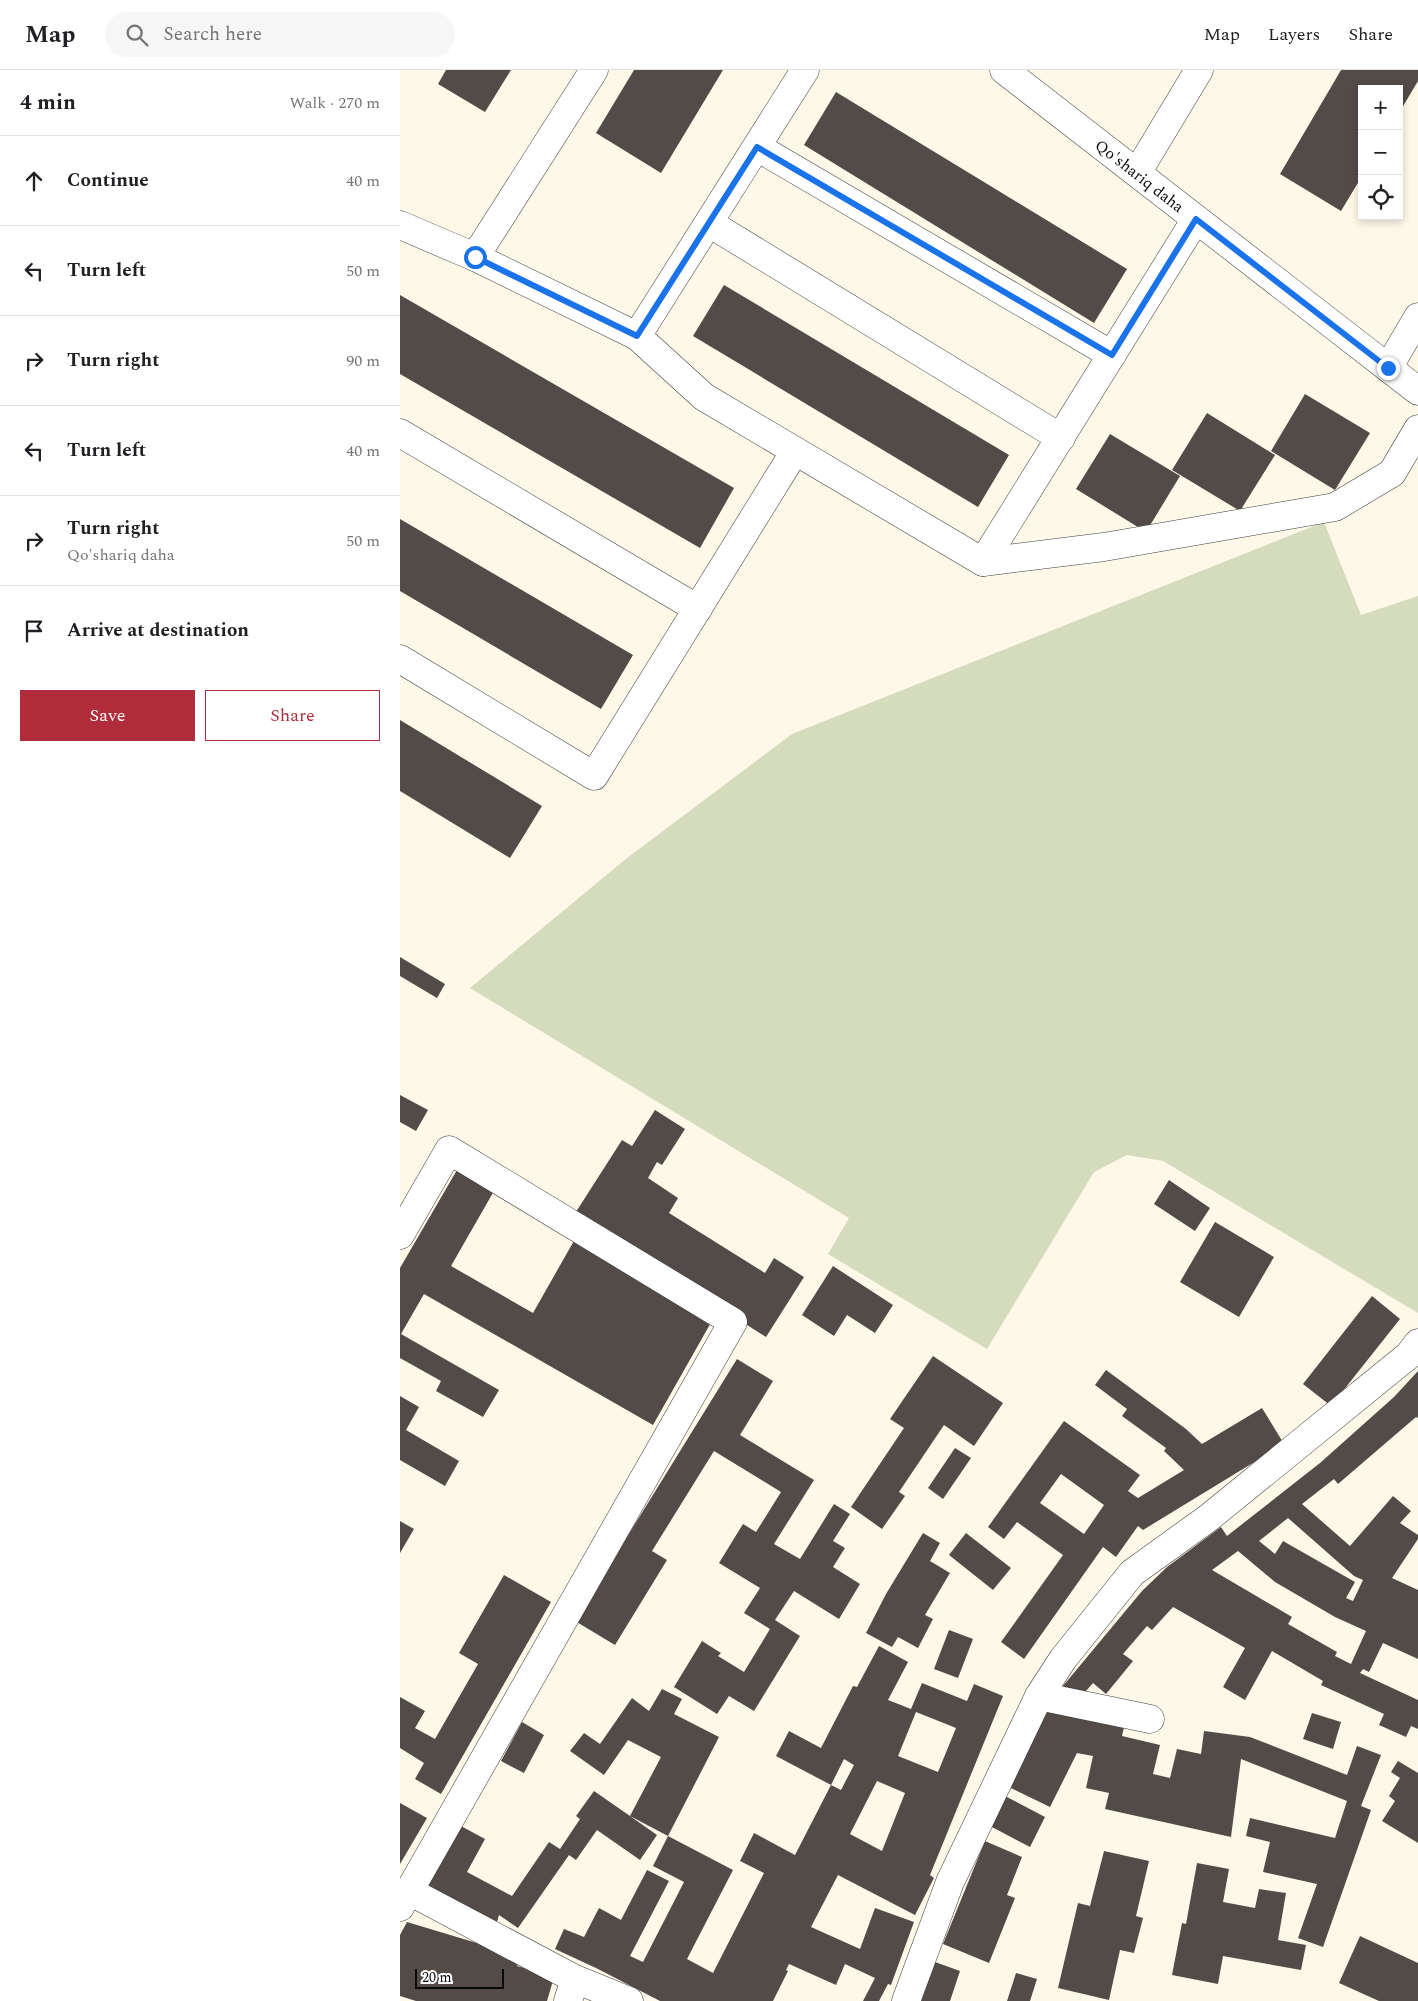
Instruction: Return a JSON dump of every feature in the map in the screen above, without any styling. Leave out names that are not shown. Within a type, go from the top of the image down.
[{"type":"street","points":[[475,257],[594,70]]},
{"type":"street","points":[[637,336],[805,70]]},
{"type":"street","name":"Qo'shariq daha","points":[[1004,70],[1418,391]]},
{"type":"street","points":[[1137,173],[1199,70]]},
{"type":"street","points":[[757,147],[1112,355]]},
{"type":"street","points":[[983,562],[1196,219]]},
{"type":"street","points":[[709,223],[1061,438]]},
{"type":"street","points":[[400,225],[475,257],[637,336],[704,397],[983,562],[1104,547],[1335,507],[1392,473],[1418,429]]},
{"type":"street","points":[[1388,368],[1418,317]]},
{"type":"street","points":[[400,434],[698,609]]},
{"type":"street","points":[[400,659],[594,776],[795,451]]},
{"type":"street","points":[[400,1236],[449,1150],[733,1322],[404,1899],[571,1990],[629,2001]]},
{"type":"street","points":[[906,2001],[950,1882],[1039,1696],[1063,1658],[1132,1573],[1207,1519],[1409,1355],[1418,1343]]},
{"type":"street","points":[[1039,1696],[1150,1719]]},
{"type":"green space","points":[[1324,522],[1361,615],[1418,596],[1418,1313],[1163,1161],[1127,1155],[1094,1172],[987,1349],[828,1254],[849,1218],[470,988],[627,858],[792,734]]},
{"type":"building","points":[[446,70],[511,70],[485,112],[438,84]]},
{"type":"building","points":[[634,70],[723,70],[661,173],[596,133]]},
{"type":"building","points":[[1341,70],[1418,70],[1418,81],[1403,106],[1403,85],[1358,85],[1358,183],[1341,211],[1280,174]]},
{"type":"building","points":[[836,92],[1127,269],[1094,323],[804,145]]},
{"type":"building","points":[[724,285],[1009,455],[978,507],[693,336]]},
{"type":"building","points":[[400,295],[734,488],[700,548],[400,374]]},
{"type":"building","points":[[1305,394],[1370,433],[1335,490],[1271,451]]},
{"type":"building","points":[[1207,413],[1275,455],[1240,511],[1172,470]]},
{"type":"building","points":[[1110,434],[1180,476],[1146,532],[1076,489]]},
{"type":"building","points":[[400,519],[633,655],[601,709],[400,591]]},
{"type":"building","points":[[400,720],[542,806],[510,858],[400,791]]},
{"type":"building","points":[[400,957],[445,984],[437,998],[400,976]]},
{"type":"building","points":[[400,1095],[428,1110],[416,1131],[400,1122]]},
{"type":"building","points":[[655,1110],[685,1129],[662,1165],[657,1162],[648,1178],[678,1198],[669,1213],[765,1273],[774,1258],[804,1277],[766,1337],[574,1215],[622,1140],[632,1146]]},
{"type":"building","points":[[457,1170],[494,1191],[451,1266],[533,1313],[575,1239],[713,1319],[653,1425],[424,1294],[401,1334],[499,1390],[483,1417],[436,1391],[441,1381],[400,1358],[400,1268]]},
{"type":"building","points":[[1169,1180],[1210,1208],[1195,1231],[1154,1204]]},
{"type":"building","points":[[1215,1222],[1274,1257],[1239,1317],[1180,1282]]},
{"type":"building","points":[[833,1266],[893,1305],[875,1333],[847,1315],[834,1336],[802,1315]]},
{"type":"building","points":[[1372,1296],[1400,1319],[1331,1406],[1303,1384]]},
{"type":"building","points":[[933,1356],[1003,1403],[974,1446],[944,1425],[899,1492],[905,1496],[882,1529],[851,1507],[904,1428],[890,1419]]},
{"type":"building","points":[[737,1359],[773,1381],[740,1435],[814,1480],[774,1544],[800,1559],[834,1504],[850,1514],[833,1541],[845,1548],[833,1567],[860,1584],[839,1619],[794,1591],[775,1620],[800,1636],[754,1711],[729,1696],[717,1714],[674,1687],[702,1641],[721,1653],[718,1656],[744,1672],[770,1629],[744,1613],[760,1588],[719,1563],[743,1524],[756,1532],[781,1492],[714,1451],[652,1551],[667,1560],[615,1645],[575,1621]]},
{"type":"building","points":[[1106,1370],[1186,1429],[1202,1444],[1262,1408],[1284,1444],[1143,1530],[1138,1526],[1116,1557],[1103,1547],[1024,1659],[1001,1642],[1063,1555],[1017,1522],[1004,1539],[988,1527],[1064,1421],[1140,1475],[1128,1491],[1138,1498],[1184,1470],[1164,1451],[1166,1448],[1122,1416],[1127,1409],[1095,1385]],"holes":[[[1061,1474],[1104,1505],[1084,1534],[1040,1503]]]},
{"type":"building","points":[[1418,1371],[1418,1418],[1416,1417],[1338,1484],[1334,1479],[1302,1504],[1350,1546],[1393,1496],[1411,1511],[1400,1523],[1418,1535],[1418,1539],[1392,1578],[1418,1590],[1418,1659],[1383,1643],[1369,1672],[1363,1669],[1360,1673],[1418,1700],[1418,1729],[1411,1726],[1406,1737],[1379,1725],[1384,1714],[1321,1685],[1323,1681],[1272,1651],[1245,1700],[1223,1687],[1245,1648],[1173,1607],[1152,1630],[1147,1626],[1123,1654],[1133,1661],[1106,1694],[1093,1683],[1079,1699],[1063,1686],[1142,1591],[1167,1567],[1221,1527],[1227,1536],[1320,1463],[1394,1397]],"holes":[[[1288,1518],[1354,1576],[1363,1580],[1353,1601],[1346,1598],[1355,1582],[1283,1541],[1275,1554],[1259,1541]],[[1238,1551],[1275,1582],[1335,1617],[1366,1631],[1351,1664],[1335,1656],[1337,1652],[1288,1624],[1292,1617],[1212,1570]]]},
{"type":"building","points":[[400,1396],[419,1407],[406,1430],[459,1461],[445,1486],[400,1460]]},
{"type":"building","points":[[955,1448],[971,1458],[943,1499],[928,1488]]},
{"type":"building","points":[[400,1521],[414,1529],[400,1553]]},
{"type":"building","points":[[923,1533],[940,1543],[930,1561],[950,1573],[925,1615],[933,1619],[918,1648],[898,1637],[892,1647],[866,1633],[886,1594]]},
{"type":"building","points":[[966,1533],[1011,1568],[993,1590],[949,1555]]},
{"type":"building","points":[[504,1575],[551,1602],[441,1794],[415,1779],[424,1763],[400,1748],[400,1697],[425,1711],[415,1728],[435,1739],[478,1664],[459,1653]]},
{"type":"building","points":[[949,1630],[973,1639],[958,1678],[934,1669]]},
{"type":"building","points":[[879,1646],[908,1662],[888,1700],[911,1709],[922,1683],[967,1701],[974,1684],[1003,1696],[930,1875],[934,1878],[915,1915],[838,1875],[811,1927],[860,1949],[875,1908],[914,1922],[891,1985],[888,1984],[879,2001],[863,2001],[875,1978],[845,1964],[836,1985],[789,1964],[786,1970],[788,1971],[773,2001],[660,2001],[555,1949],[564,1929],[584,1937],[599,1908],[621,1920],[647,1870],[669,1881],[630,1956],[643,1962],[684,1882],[653,1866],[668,1836],[733,1870],[687,1959],[713,1973],[764,1873],[740,1861],[754,1833],[795,1855],[831,1785],[776,1756],[789,1731],[821,1748],[853,1686],[857,1687]],"holes":[[[916,1712],[956,1728],[938,1772],[898,1756]],[[844,1759],[854,1765],[841,1790],[831,1785]],[[877,1781],[905,1793],[882,1851],[850,1834]]]},
{"type":"building","points":[[662,1689],[682,1699],[674,1714],[719,1737],[668,1836],[630,1816],[661,1757],[628,1740],[604,1775],[570,1751],[584,1733],[600,1744],[632,1698],[649,1711]]},
{"type":"building","points":[[1048,1710],[1124,1727],[1122,1736],[1160,1745],[1153,1774],[1170,1778],[1177,1749],[1201,1754],[1204,1731],[1250,1737],[1347,1775],[1357,1746],[1381,1755],[1361,1806],[1371,1810],[1323,1947],[1298,1938],[1317,1884],[1263,1872],[1270,1842],[1246,1836],[1250,1818],[1335,1838],[1347,1801],[1241,1759],[1231,1837],[1105,1809],[1109,1793],[1086,1788],[1093,1756],[1077,1753],[1050,1807],[1009,1787]]},
{"type":"building","points":[[1312,1713],[1341,1722],[1333,1749],[1303,1739]]},
{"type":"building","points":[[522,1722],[544,1735],[524,1773],[501,1761]]},
{"type":"building","points":[[1398,1761],[1418,1773],[1418,1843],[1382,1821],[1395,1801],[1389,1796],[1400,1778],[1391,1772]]},
{"type":"building","points":[[594,1791],[657,1835],[640,1860],[597,1830],[576,1860],[569,1855],[518,1928],[499,1915],[497,1922],[427,1885],[459,1825],[485,1839],[467,1872],[512,1896],[549,1842],[560,1849],[580,1819],[576,1816]]},
{"type":"building","points":[[1005,1796],[1045,1817],[1030,1847],[990,1826]]},
{"type":"building","points":[[400,1803],[427,1818],[400,1864]]},
{"type":"building","points":[[985,1841],[1022,1857],[1007,1895],[1015,1898],[989,1963],[943,1944]]},
{"type":"building","points":[[1104,1851],[1149,1861],[1136,1916],[1143,1918],[1134,1953],[1120,1950],[1109,2000],[1058,1988],[1078,1903],[1090,1906]]},
{"type":"building","points":[[1197,1863],[1229,1869],[1223,1902],[1255,1908],[1259,1889],[1286,1893],[1278,1940],[1306,1945],[1301,1970],[1223,1956],[1218,1984],[1172,1975],[1182,1923],[1186,1924]]},
{"type":"building","points":[[407,1922],[520,1956],[517,1966],[554,1977],[547,2001],[416,2001],[400,1996],[400,1935]]},
{"type":"building","points":[[1360,1936],[1418,1963],[1418,2001],[1379,2001],[1339,1983]]},
{"type":"building","points":[[935,1962],[960,1971],[950,2001],[921,2001]]},
{"type":"building","points":[[1016,1973],[1037,1979],[1030,2001],[1007,2001]]},
{"type":"route","points":[[475,257],[637,336],[757,147],[1112,355],[1196,219],[1388,368]]}]
